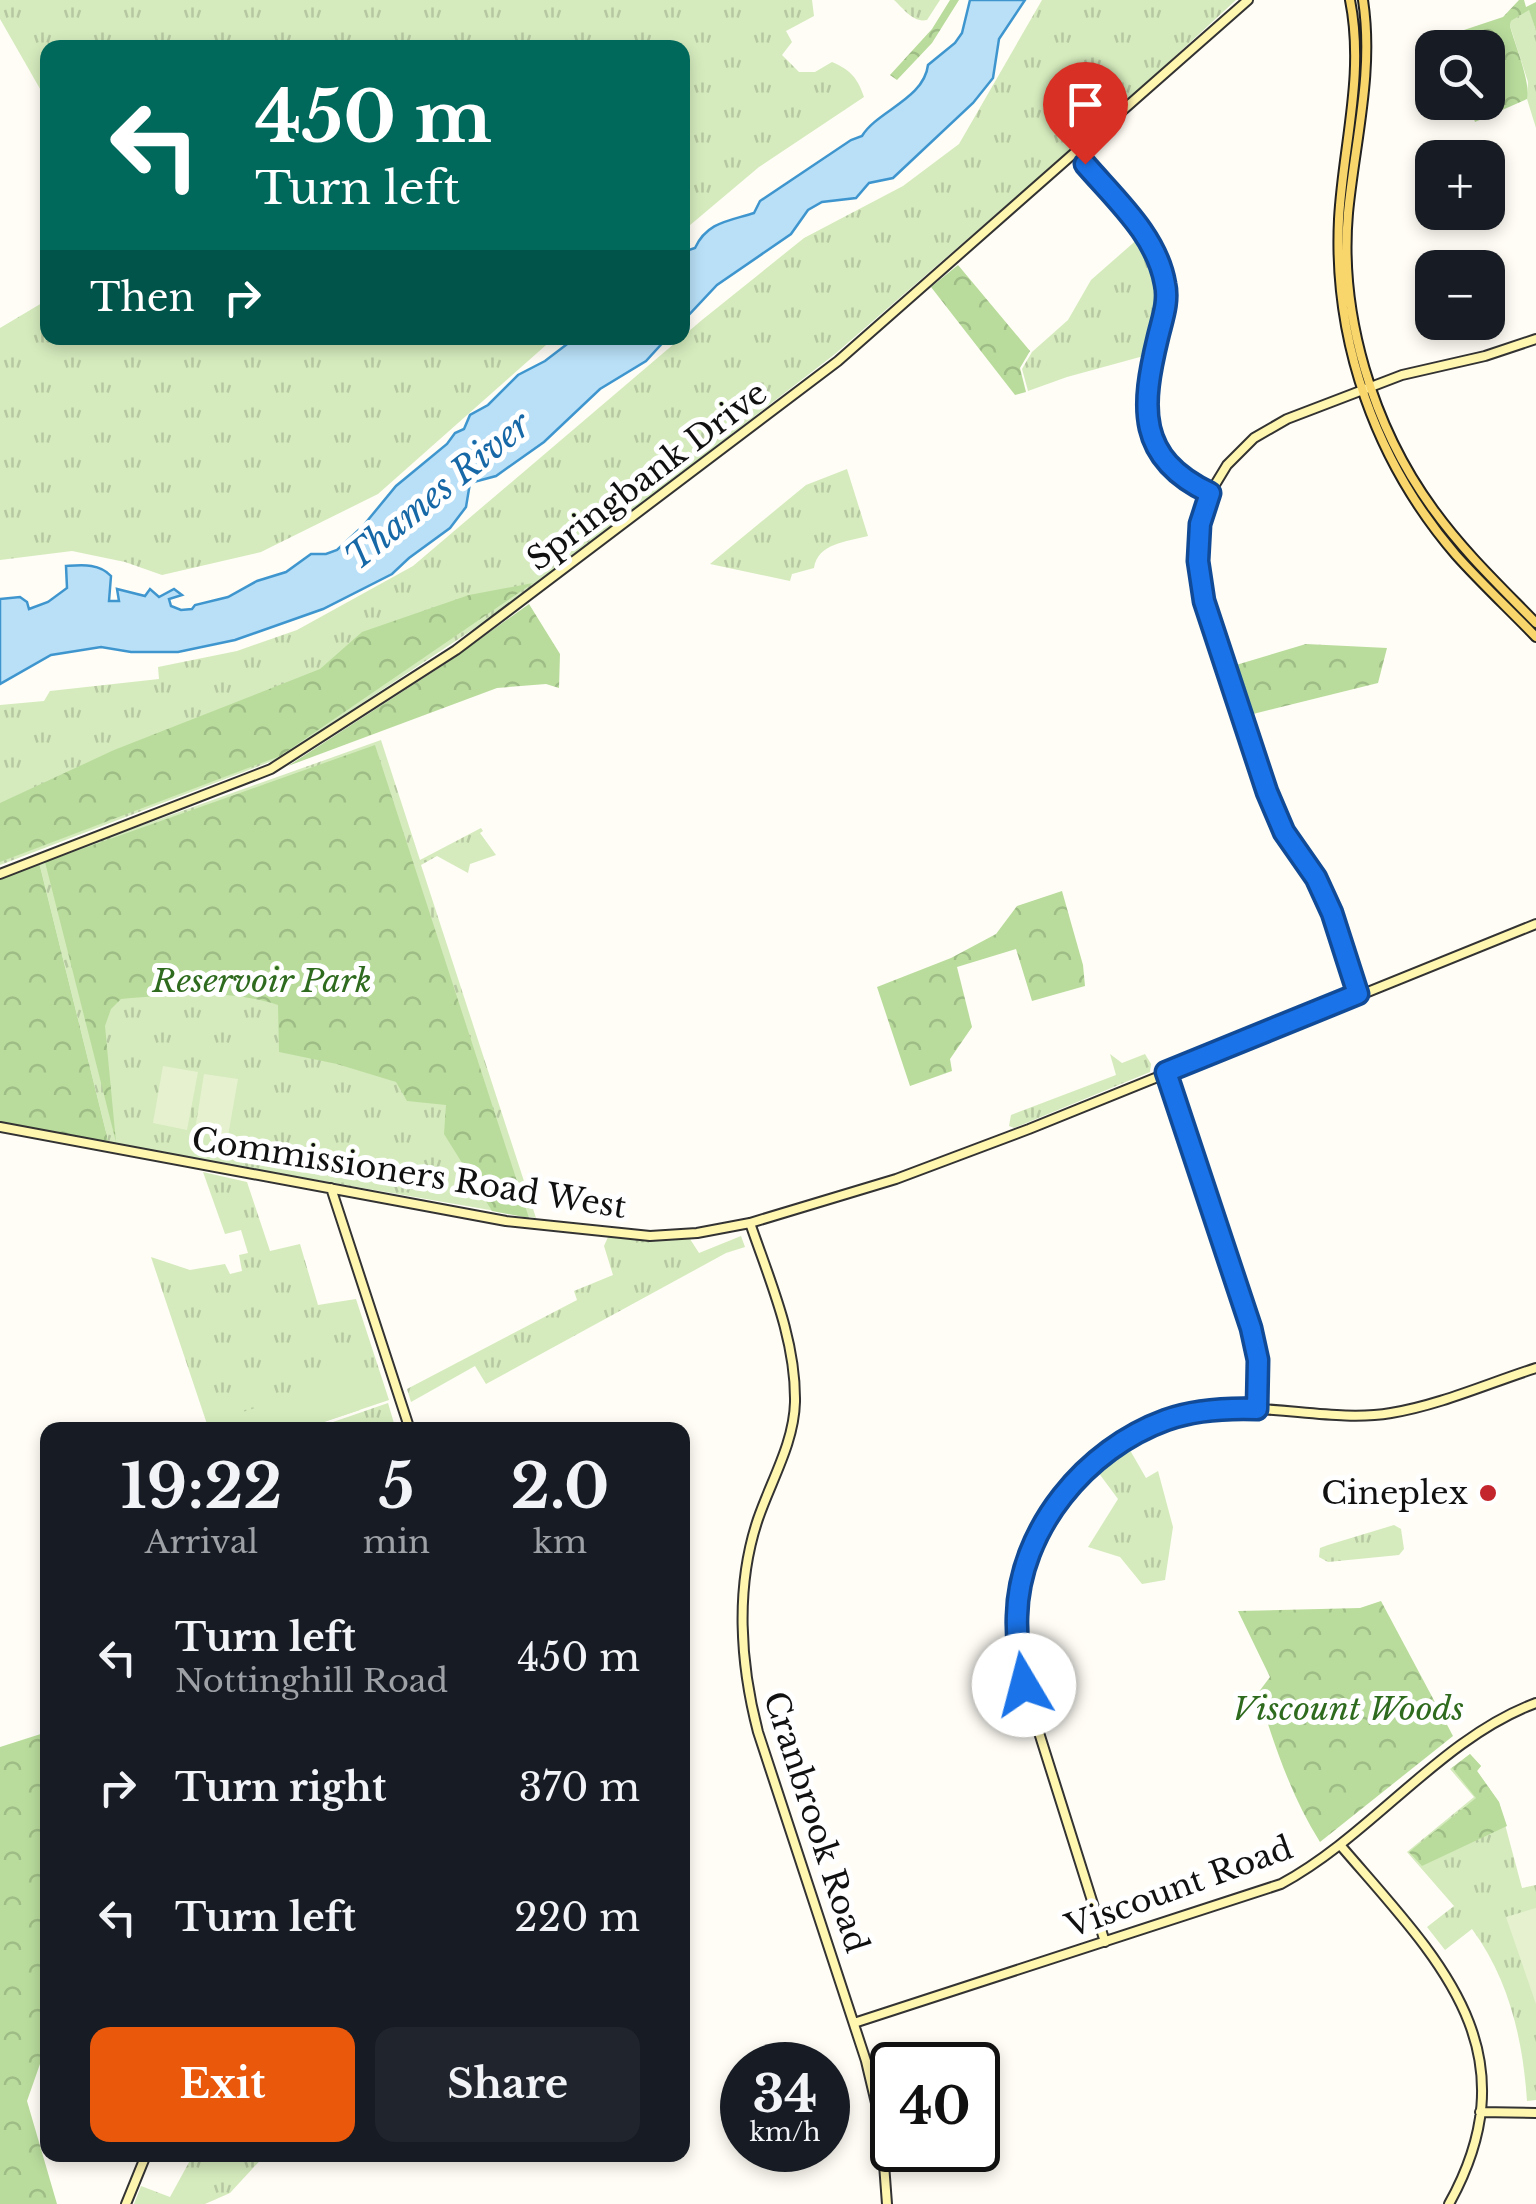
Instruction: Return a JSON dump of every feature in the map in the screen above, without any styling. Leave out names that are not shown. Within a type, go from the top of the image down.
[{"type":"main road","points":[[1350,0],[1357,79],[1339,217],[1338,266],[1345,318],[1396,471],[1457,556],[1536,637]]},
{"type":"main road","points":[[1362,0],[1366,80],[1348,218],[1348,265],[1366,388],[1404,466],[1433,510],[1464,549],[1536,622]]},
{"type":"street","name":"Springbank Drive","points":[[0,874],[271,769],[456,650],[838,360],[1248,0]]},
{"type":"street","points":[[1075,152],[1154,248],[1166,285],[1165,308],[1148,386],[1149,428],[1163,460],[1178,475],[1210,493]]},
{"type":"street","points":[[1358,994],[1332,913],[1316,878],[1284,832],[1267,792],[1204,601],[1198,561],[1200,524],[1210,493],[1227,465],[1254,438],[1287,419],[1366,388],[1536,339]]},
{"type":"street","name":"Commissioners Road West","points":[[0,1127],[506,1221],[650,1236],[697,1233],[750,1223],[896,1179],[1536,924]]},
{"type":"street","points":[[1166,1072],[1251,1328],[1258,1360],[1257,1409]]},
{"type":"street","points":[[332,1188],[407,1422]]},
{"type":"street","name":"Cranbrook Road","points":[[750,1223],[784,1324],[793,1368],[795,1406],[788,1443],[757,1524],[746,1566],[743,1612],[747,1690],[854,2023],[881,2124],[887,2204]]},
{"type":"street","points":[[1105,1942],[1024,1685],[1016,1613],[1035,1541],[1070,1486],[1115,1446],[1169,1418],[1225,1409],[1390,1414],[1536,1368]]},
{"type":"street","name":"Viscount Road","points":[[854,2023],[1281,1884],[1341,1846],[1465,1742],[1536,1702]]},
{"type":"street","points":[[1341,1846],[1438,1959],[1455,1987],[1476,2042],[1480,2112],[1474,2148],[1449,2204]]},
{"type":"street","points":[[1480,2112],[1536,2113]]},
{"type":"street","points":[[126,2204],[143,2162]]},
{"type":"green space","points":[[0,0],[812,0],[814,16],[786,31],[792,42],[782,55],[799,72],[815,72],[832,62],[839,65],[853,76],[864,97],[759,167],[690,225],[690,40],[40,40],[40,89],[0,19]]},
{"type":"green space","points":[[894,0],[940,0],[927,20],[922,20]]},
{"type":"green space","points":[[950,0],[959,0],[932,43],[897,80],[890,75],[932,29]]},
{"type":"green space","points":[[1042,0],[1236,0],[1132,96],[835,354],[520,598],[280,758],[0,865],[0,705],[44,701],[50,691],[159,679],[158,667],[237,651],[297,630],[413,566],[673,345],[690,345],[690,330],[804,238],[903,186],[959,144]]},
{"type":"green space","points":[[1519,0],[1524,0],[1526,7],[1536,2],[1536,31],[1529,10],[1511,21],[1528,92],[1527,99],[1505,109],[1505,30],[1464,30],[1503,17]]},
{"type":"green space","points":[[1529,9],[1536,31],[1536,128],[1527,99],[1528,82],[1510,26],[1511,21]]},
{"type":"green space","points":[[1140,237],[1158,279],[1159,308],[1151,354],[1028,391],[1022,369],[1032,352],[1068,320],[1091,280]]},
{"type":"green space","points":[[958,265],[1030,351],[1020,368],[1026,392],[1015,395],[931,287]]},
{"type":"green space","points":[[40,304],[40,345],[546,345],[378,494],[261,552],[162,575],[125,562],[72,551],[0,560],[0,328]]},
{"type":"green space","points":[[847,469],[868,536],[827,548],[814,568],[792,574],[790,581],[710,564],[806,485]]},
{"type":"green space","points":[[533,583],[280,756],[0,862],[0,803],[114,750],[320,669],[362,632],[469,595]]},
{"type":"green space","points":[[529,604],[560,654],[559,688],[546,684],[497,688],[288,766],[445,664]]},
{"type":"green space","points":[[1306,644],[1387,648],[1378,683],[1253,714],[1236,665]]},
{"type":"green space","name":"Reservoir Park","points":[[381,740],[420,860],[481,828],[480,833],[496,855],[470,864],[468,873],[437,856],[421,865],[536,1218],[109,1144],[39,862]]},
{"type":"green space","name":"Reservoir Park","points":[[375,745],[529,1218],[492,1211],[444,1134],[446,1105],[407,1101],[396,1082],[279,1052],[278,1005],[239,996],[121,999],[111,1009],[105,1026],[116,1142],[45,862]]},
{"type":"green space","points":[[39,862],[109,1144],[0,1122],[0,879]]},
{"type":"green space","points":[[1062,891],[1085,986],[1032,1001],[1016,949],[957,967],[972,1027],[950,1059],[952,1071],[910,1086],[877,987],[951,958],[996,934],[1017,906]]},
{"type":"green space","points":[[1110,1054],[1122,1063],[1145,1054],[1151,1064],[1150,1072],[1014,1128],[1009,1126],[1011,1115],[1116,1075]]},
{"type":"green space","points":[[163,1066],[198,1072],[187,1130],[153,1123]]},
{"type":"green space","points":[[204,1074],[238,1079],[228,1136],[195,1130]]},
{"type":"green space","points":[[203,1172],[247,1182],[270,1251],[300,1244],[318,1305],[356,1299],[389,1400],[324,1422],[206,1422],[151,1257],[190,1270],[225,1264],[230,1274],[242,1271],[239,1255],[248,1253],[241,1230],[225,1234]]},
{"type":"green space","points":[[741,1236],[745,1247],[726,1253],[486,1384],[475,1366],[411,1402],[407,1389],[577,1300],[574,1291],[613,1275],[604,1246],[608,1237],[690,1239],[699,1253]]},
{"type":"green space","points":[[349,1378],[360,1410],[324,1422],[235,1422],[233,1415]]},
{"type":"green space","points":[[388,1403],[394,1422],[333,1422]]},
{"type":"green space","points":[[1127,1445],[1146,1478],[1158,1471],[1173,1527],[1165,1580],[1142,1584],[1120,1557],[1088,1547],[1118,1499],[1095,1468]]},
{"type":"green space","points":[[1394,1525],[1401,1529],[1404,1549],[1399,1555],[1328,1562],[1319,1557],[1320,1548]]},
{"type":"green space","name":"Viscount Woods","points":[[1381,1601],[1453,1736],[1320,1842],[1277,1750],[1258,1693],[1270,1677],[1238,1611],[1360,1608]]},
{"type":"green space","points":[[40,1734],[40,2064],[27,2101],[40,2146],[40,2162],[45,2162],[57,2204],[0,2204],[0,1747]]},
{"type":"green space","points":[[1470,1754],[1481,1766],[1477,1771],[1499,1802],[1522,1888],[1536,1885],[1536,2100],[1527,2101],[1518,2033],[1496,1968],[1472,1929],[1445,1950],[1427,1927],[1454,1906],[1407,1852],[1474,1797],[1450,1769]]},
{"type":"green space","points":[[1470,1754],[1481,1766],[1477,1771],[1499,1802],[1507,1826],[1422,1866],[1409,1852],[1476,1798],[1452,1768]]},
{"type":"green space","points":[[1536,1908],[1536,2004],[1506,1917]]},
{"type":"green space","points":[[189,2162],[259,2162],[230,2193],[205,2204],[134,2204],[141,2186],[170,2197]]},
{"type":"water","points":[[970,0],[1025,0],[999,39],[993,78],[973,103],[893,178],[869,183],[856,198],[822,202],[808,210],[791,234],[717,285],[690,314],[690,250],[700,239],[712,228],[754,213],[760,201],[862,136],[918,87],[928,65],[962,33]]},
{"type":"water","name":"Thames River","points":[[566,345],[661,345],[646,361],[600,389],[544,442],[496,476],[470,483],[466,507],[450,528],[392,574],[323,609],[235,640],[178,652],[131,652],[101,647],[51,655],[0,684],[0,599],[20,597],[29,609],[48,602],[67,588],[66,566],[84,565],[111,576],[109,601],[119,601],[117,589],[145,596],[150,589],[159,597],[174,589],[182,595],[169,599],[171,606],[192,609],[286,572],[311,554],[337,550],[396,486],[464,429],[470,415],[488,405],[518,375]]},
{"type":"place","name":"Cineplex","points":[[1488,1493]]},
{"type":"route","points":[[1024,1685],[1016,1613],[1026,1569],[1035,1541],[1070,1486],[1115,1446],[1169,1418],[1225,1409],[1257,1409],[1258,1360],[1251,1328],[1166,1072],[1358,994],[1332,913],[1316,878],[1284,832],[1267,792],[1204,601],[1198,561],[1200,524],[1210,493],[1178,475],[1163,460],[1149,428],[1148,386],[1165,308],[1166,285],[1154,248],[1085,164]]}]
